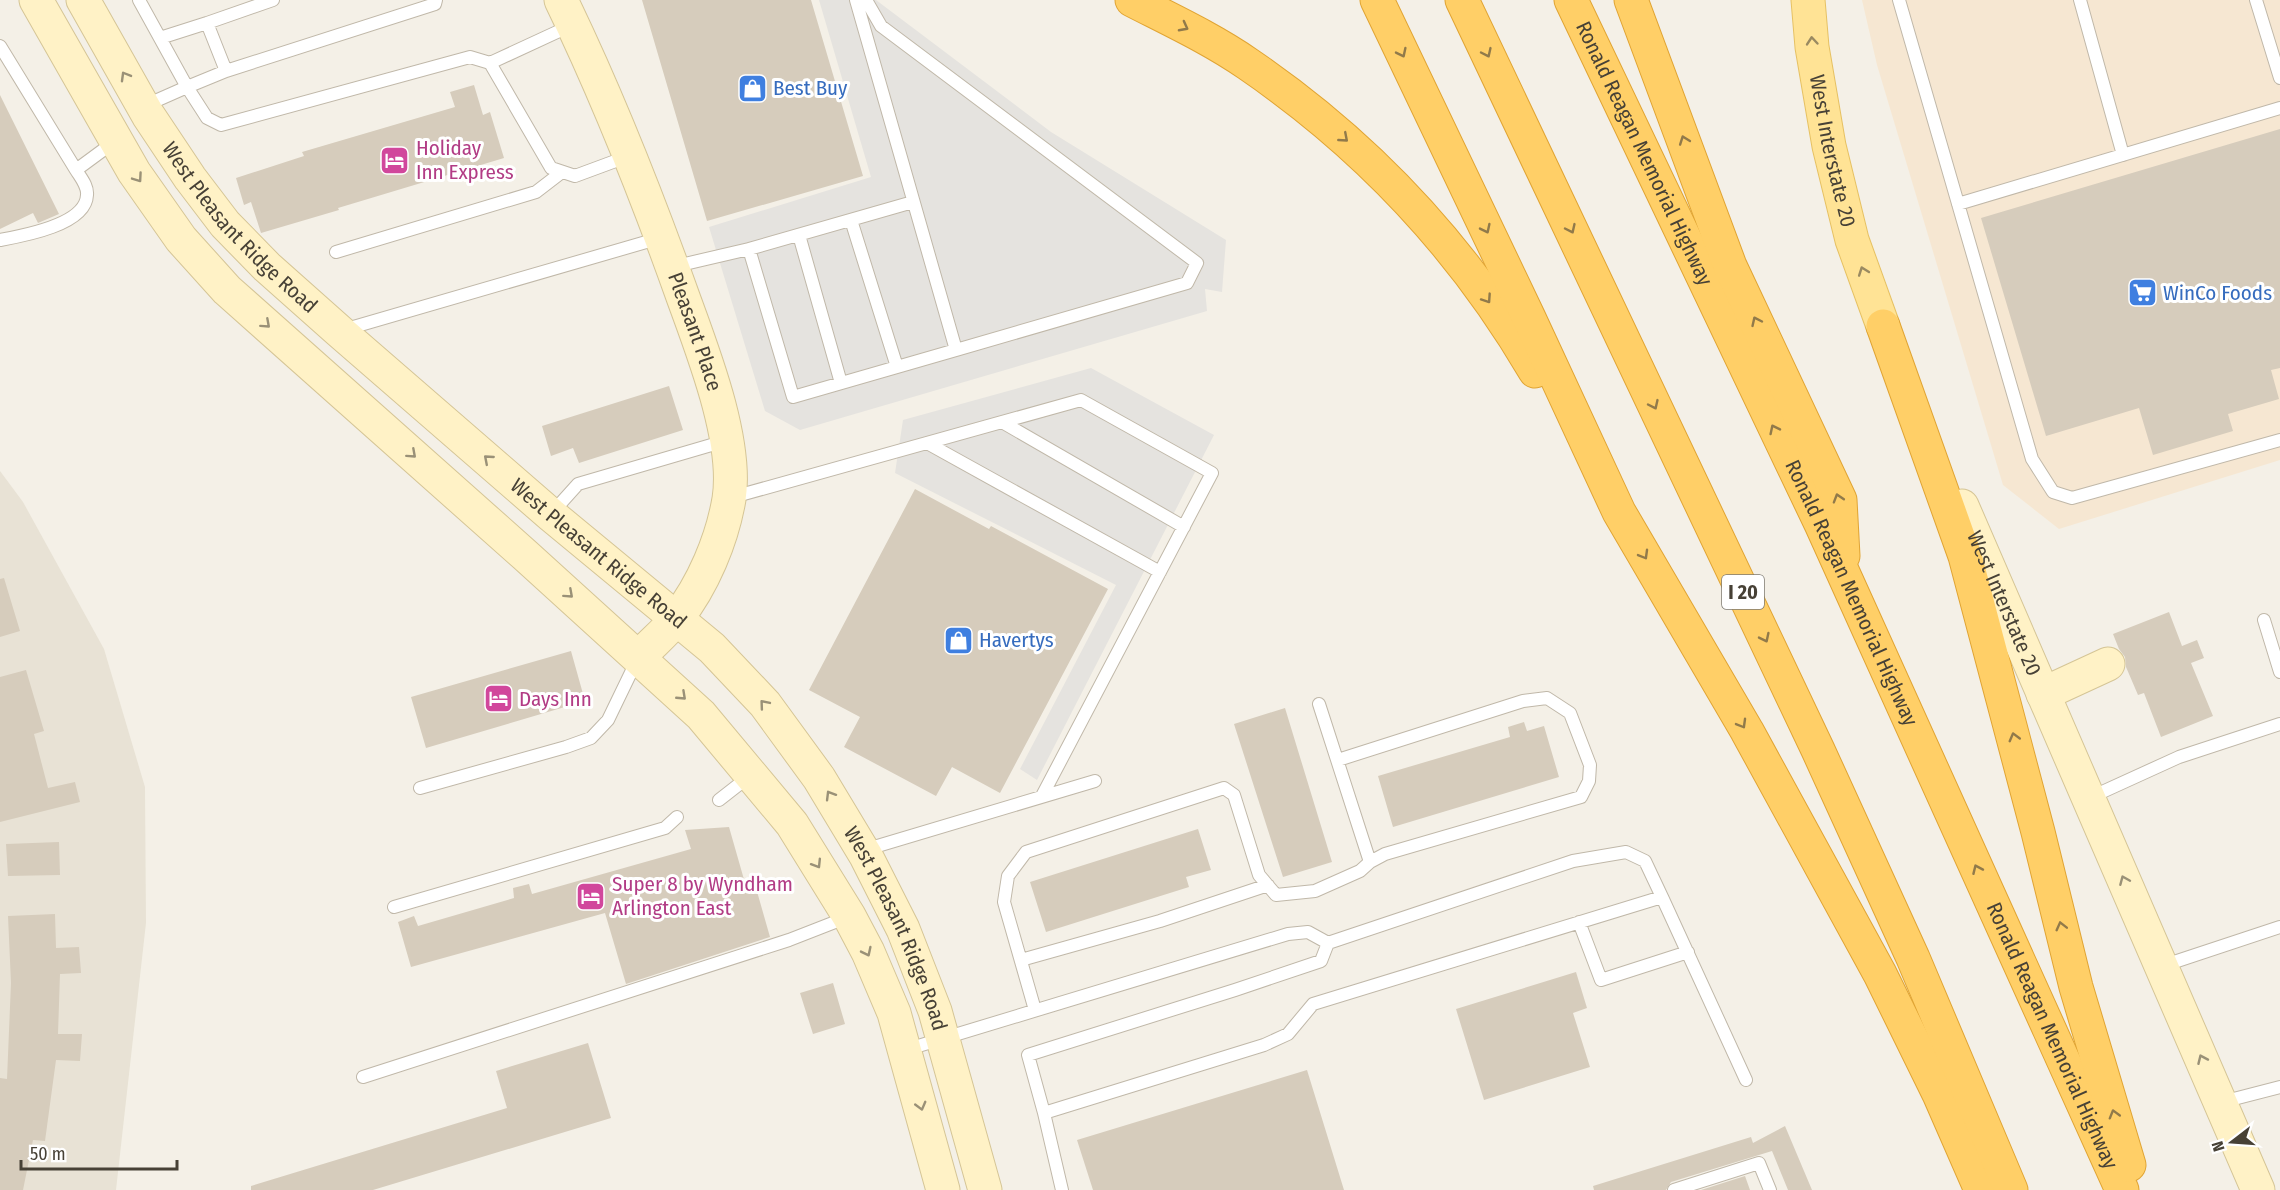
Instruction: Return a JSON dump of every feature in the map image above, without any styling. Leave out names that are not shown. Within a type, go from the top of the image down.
[{"type":"highway","points":[[1132,0],[1246,63],[1307,106],[1386,176],[1431,224],[1480,287],[1531,363],[1747,731],[1880,974],[1935,1084],[1981,1190]]},
{"type":"highway","points":[[1377,0],[1619,512]]},
{"type":"highway","name":"I 20","points":[[1462,0],[1823,760],[1913,958],[2011,1190]]},
{"type":"highway","name":"Ronald Reagan Memorial Highway","points":[[1571,0],[1844,576],[2122,1190]]},
{"type":"highway","points":[[1631,0],[1730,266],[1840,500],[1844,576]]},
{"type":"highway","points":[[1884,326],[1973,585],[2076,987],[2137,1190]]},
{"type":"main road","name":"West Interstate 20","points":[[1808,0],[1812,47],[1832,156],[1852,240],[1884,326]]},
{"type":"street","name":"West Pleasant Ridge Road","points":[[90,3],[143,106],[190,178],[225,224],[267,267],[339,331],[551,514],[712,648],[765,704],[819,778],[863,850],[903,929],[935,1011],[986,1190]]},
{"type":"street","name":"Pleasant Place","points":[[567,12],[630,155],[707,363],[727,440],[731,470],[729,498],[720,533],[704,576],[677,618],[639,657]]},
{"type":"street","name":"West Pleasant Ridge Road","points":[[43,14],[134,172],[181,239],[227,290],[701,715],[792,824],[849,916],[868,952],[890,1003],[943,1190]]},
{"type":"street","points":[[43,14],[76,39],[114,105],[122,112],[131,113],[143,106]]},
{"type":"street","name":"West Interstate 20","points":[[1884,326],[2258,1190]]},
{"type":"street","points":[[2043,694],[2108,664]]},
{"type":"lane","points":[[139,0],[187,87],[207,118],[220,125],[470,57],[490,63],[551,168],[575,176],[630,155]]},
{"type":"lane","points":[[160,38],[273,0]]},
{"type":"lane","points":[[143,106],[226,71],[388,20],[435,4],[436,0]]},
{"type":"lane","points":[[856,0],[956,350]]},
{"type":"lane","points":[[749,249],[793,397],[1187,283],[1197,263],[881,26],[866,0]]},
{"type":"lane","points":[[1899,0],[2032,459],[2053,492],[2072,498],[2280,440]]},
{"type":"lane","points":[[2079,0],[2123,155]]},
{"type":"lane","points":[[2256,0],[2280,78]]},
{"type":"lane","points":[[490,63],[567,12]]},
{"type":"lane","points":[[207,23],[226,71]]},
{"type":"lane","points":[[0,46],[85,184],[87,197],[82,208],[72,217],[38,233],[0,240]]},
{"type":"lane","points":[[1958,204],[2280,108]]},
{"type":"lane","points":[[76,170],[116,140]]},
{"type":"lane","points":[[336,252],[536,192],[562,172]]},
{"type":"lane","points":[[339,331],[667,252],[749,249],[913,202]]},
{"type":"lane","points":[[851,220],[897,367]]},
{"type":"lane","points":[[799,235],[841,383]]},
{"type":"lane","points":[[729,498],[1082,400],[1212,473],[1042,796]]},
{"type":"lane","points":[[1002,422],[1184,526]]},
{"type":"lane","points":[[551,514],[578,484],[727,440]]},
{"type":"lane","points":[[927,443],[1160,572]]},
{"type":"lane","points":[[2264,620],[2280,672]]},
{"type":"lane","points":[[420,788],[591,738],[608,720],[639,657]]},
{"type":"lane","points":[[1035,1010],[1004,902],[1008,876],[1026,852],[1224,788],[1234,795],[1259,875],[1276,895],[1315,891],[1360,871],[1370,862],[1385,854],[1581,797],[1589,781],[1590,765],[1570,713],[1547,698],[1523,701],[1338,760]]},
{"type":"lane","points":[[1319,704],[1370,862]]},
{"type":"lane","points":[[2088,798],[2179,757],[2280,724]]},
{"type":"lane","points":[[719,800],[751,775]]},
{"type":"lane","points":[[863,850],[1095,780]]},
{"type":"lane","points":[[394,907],[665,828],[677,817]]},
{"type":"lane","points":[[904,1050],[1288,934],[1308,932],[1328,943],[1573,861],[1626,852],[1645,861],[1746,1080]]},
{"type":"lane","points":[[1021,960],[1160,921],[1268,885]]},
{"type":"lane","points":[[1044,1113],[1264,1045],[1288,1034],[1313,1004],[1662,897]]},
{"type":"lane","points":[[363,1077],[789,940],[849,916]]},
{"type":"lane","points":[[1579,922],[1601,980],[1688,952]]},
{"type":"lane","points":[[2161,966],[2280,927]]},
{"type":"lane","points":[[1062,1190],[1028,1055],[1321,961],[1328,943]]},
{"type":"lane","points":[[2220,1102],[2280,1087]]},
{"type":"lane","points":[[1674,1190],[1759,1163],[1770,1190]]},
{"type":"shaded area","points":[[819,0],[876,0],[1051,132],[1226,240],[1222,292],[1205,289],[1207,311],[800,430],[765,411],[709,227],[871,177]]},
{"type":"shaded area","points":[[1862,0],[2280,0],[2280,460],[2059,529],[2003,485],[1877,65]]},
{"type":"shaded area","points":[[1091,368],[1214,435],[1037,780],[1020,769],[1116,585],[895,473],[903,420]]},
{"type":"shaded area","points":[[0,471],[23,502],[104,649],[145,787],[146,923],[116,1190],[0,1190]]},
{"type":"building","name":"Best Buy","points":[[642,0],[811,0],[863,176],[707,221]]},
{"type":"building","name":"Holiday Inn Express","points":[[474,85],[483,115],[490,112],[504,158],[261,233],[251,202],[244,205],[236,178],[304,156],[302,152],[455,107],[450,92]]},
{"type":"building","points":[[0,95],[59,214],[38,223],[33,213],[0,229]]},
{"type":"building","name":"WinCo Foods","points":[[2280,129],[2280,368],[2271,370],[2279,399],[2228,414],[2233,431],[2153,455],[2139,408],[2046,436],[1981,218]]},
{"type":"building","points":[[669,386],[683,430],[579,463],[573,448],[551,456],[542,426]]},
{"type":"building","name":"Havertys","points":[[915,489],[989,529],[991,526],[1108,589],[1000,793],[952,767],[936,796],[844,747],[860,717],[809,690]]},
{"type":"building","points":[[4,578],[20,631],[0,637],[0,579]]},
{"type":"building","points":[[2169,612],[2182,646],[2197,640],[2204,658],[2191,663],[2213,716],[2161,737],[2144,693],[2138,695],[2126,667],[2125,657],[2113,634]]},
{"type":"building","name":"Days Inn","points":[[571,651],[585,701],[426,748],[411,697]]},
{"type":"building","points":[[26,670],[44,731],[34,734],[48,788],[75,782],[80,802],[0,822],[0,677]]},
{"type":"building","points":[[1285,708],[1332,862],[1283,877],[1234,724]]},
{"type":"building","points":[[1524,722],[1527,731],[1544,726],[1559,777],[1393,827],[1378,776],[1510,737],[1508,727]]},
{"type":"building","points":[[729,827],[747,890],[756,888],[770,937],[626,984],[605,913],[411,967],[398,922],[414,916],[418,926],[514,898],[513,888],[529,884],[532,894],[691,849],[685,830]]},
{"type":"building","points":[[1198,829],[1211,870],[1186,877],[1189,887],[1046,932],[1030,882]]},
{"type":"building","points":[[59,842],[60,875],[8,876],[6,844]]},
{"type":"building","points":[[55,914],[56,948],[79,947],[81,973],[60,974],[58,1034],[82,1034],[80,1061],[56,1060],[45,1141],[33,1140],[23,1190],[0,1190],[0,1078],[7,1079],[11,983],[8,916]]},
{"type":"building","points":[[1576,972],[1587,1008],[1573,1013],[1590,1067],[1484,1100],[1456,1009]]},
{"type":"building","points":[[833,983],[845,1024],[813,1034],[800,993]]},
{"type":"building","points":[[588,1043],[611,1118],[373,1190],[251,1190],[251,1186],[507,1108],[496,1071]]},
{"type":"building","points":[[1307,1070],[1344,1190],[1093,1190],[1077,1140]]},
{"type":"building","points":[[1785,1126],[1812,1190],[1788,1190],[1772,1151],[1671,1182],[1666,1190],[1594,1190],[1593,1186],[1751,1137],[1753,1143]]},
{"type":"building","points":[[1745,1176],[1750,1190],[1701,1190]]},
{"type":"place","name":"Best Buy","points":[[752,88]]},
{"type":"place","name":"Holiday Inn Express","points":[[395,160]]},
{"type":"place","name":"WinCo Foods","points":[[2142,293]]},
{"type":"place","name":"Havertys","points":[[958,640]]},
{"type":"place","name":"Days Inn","points":[[498,699]]},
{"type":"place","name":"Super 8 by Wyndham Arlington East","points":[[591,896]]}]
